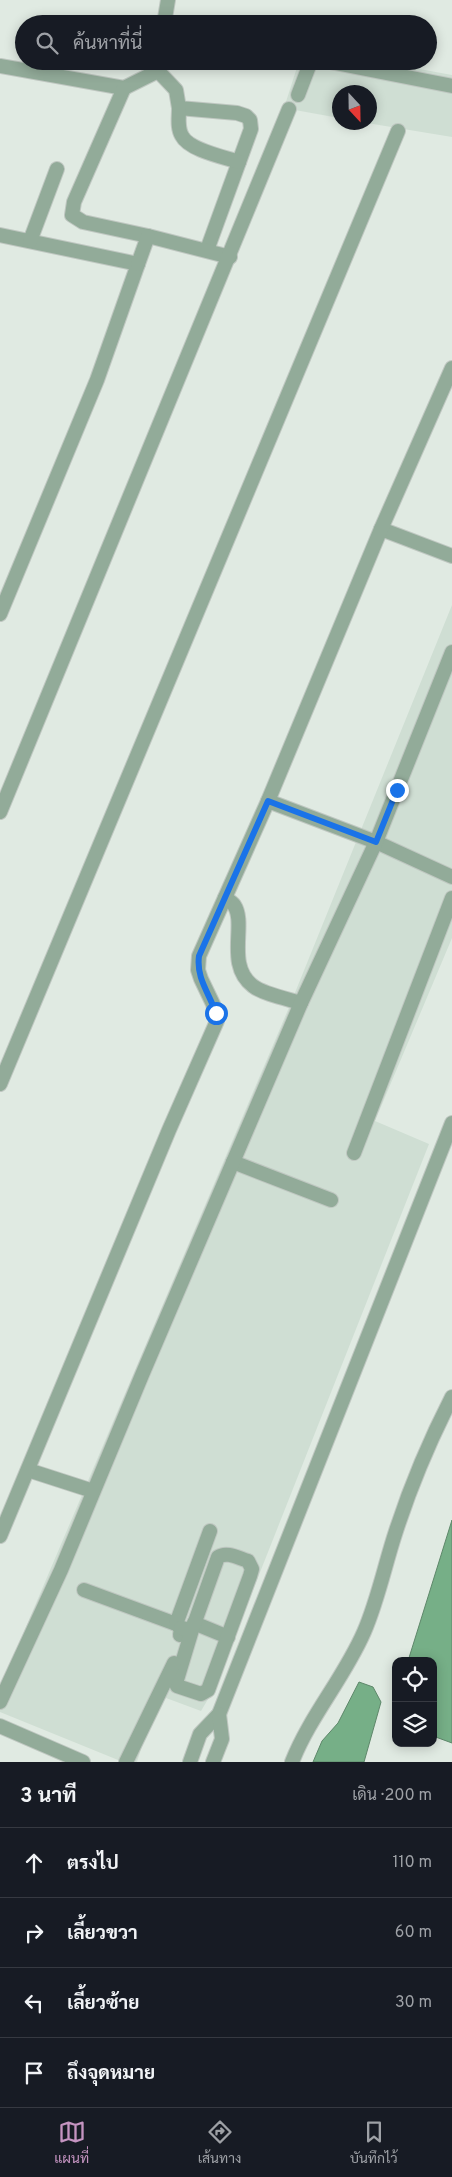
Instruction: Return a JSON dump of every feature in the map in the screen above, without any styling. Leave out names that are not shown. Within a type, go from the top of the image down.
[{"type":"street","points":[[166,15],[168,0]]},
{"type":"street","points":[[0,66],[15,69]]},
{"type":"street","points":[[23,70],[124,88]]},
{"type":"street","points":[[152,70],[124,88],[74,202],[72,215],[83,222],[230,257]]},
{"type":"street","points":[[161,70],[176,90],[179,108],[179,128],[182,138],[195,148],[239,162]]},
{"type":"street","points":[[298,95],[308,70]]},
{"type":"street","points":[[371,70],[452,86]]},
{"type":"street","points":[[179,108],[237,113],[246,116],[250,120],[251,129],[207,250]]},
{"type":"street","points":[[0,812],[230,257],[289,109]]},
{"type":"street","points":[[0,1084],[398,131]]},
{"type":"street","points":[[30,241],[57,169]]},
{"type":"street","points":[[0,235],[138,264]]},
{"type":"street","points":[[0,614],[96,380],[148,236]]},
{"type":"street","points":[[0,1536],[28,1470],[40,1435],[217,1021],[213,1004],[201,980],[198,964],[209,931],[226,898],[268,801],[381,529],[452,368]]},
{"type":"street","points":[[381,529],[452,556]]},
{"type":"street","points":[[0,1702],[61,1570],[301,1003],[376,842],[452,652]]},
{"type":"street","points":[[268,801],[376,842],[452,877]]},
{"type":"street","points":[[226,898],[234,904],[237,912],[237,950],[240,965],[247,979],[254,987],[301,1003]]},
{"type":"street","points":[[354,1153],[452,898]]},
{"type":"street","points":[[190,1762],[200,1734],[218,1714],[452,1123]]},
{"type":"street","points":[[233,1162],[331,1200]]},
{"type":"street","points":[[292,1762],[302,1738],[343,1675],[364,1632],[396,1529],[429,1444],[452,1398]]},
{"type":"street","points":[[28,1470],[93,1491]]},
{"type":"street","points":[[126,1762],[172,1669],[186,1626],[210,1531]]},
{"type":"street","points":[[222,1554],[229,1554],[248,1561],[251,1565],[250,1576],[228,1637],[208,1690],[201,1694],[177,1686],[186,1626],[218,1557],[222,1554]]},
{"type":"street","points":[[84,1590],[186,1626],[228,1637]]},
{"type":"street","points":[[213,1762],[222,1739],[218,1714]]},
{"type":"street","points":[[0,1726],[83,1762]]},
{"type":"shaded area","points":[[296,70],[425,70],[452,75],[452,137],[377,125],[377,85],[332,85],[332,117],[284,108]]},
{"type":"shaded area","points":[[452,605],[452,938],[375,1121],[429,1144],[214,1689],[201,1711],[158,1695],[137,1762],[123,1762],[0,1712],[0,1688],[290,1005]]},
{"type":"shaded area","points":[[452,1520],[452,1743],[437,1737],[437,1657],[409,1657]]},
{"type":"shaded area","points":[[359,1682],[373,1687],[381,1702],[364,1762],[313,1762],[322,1741],[338,1723]]},
{"type":"route","points":[[216,1013],[198,970],[199,956],[268,801],[376,842],[397,790]]}]
